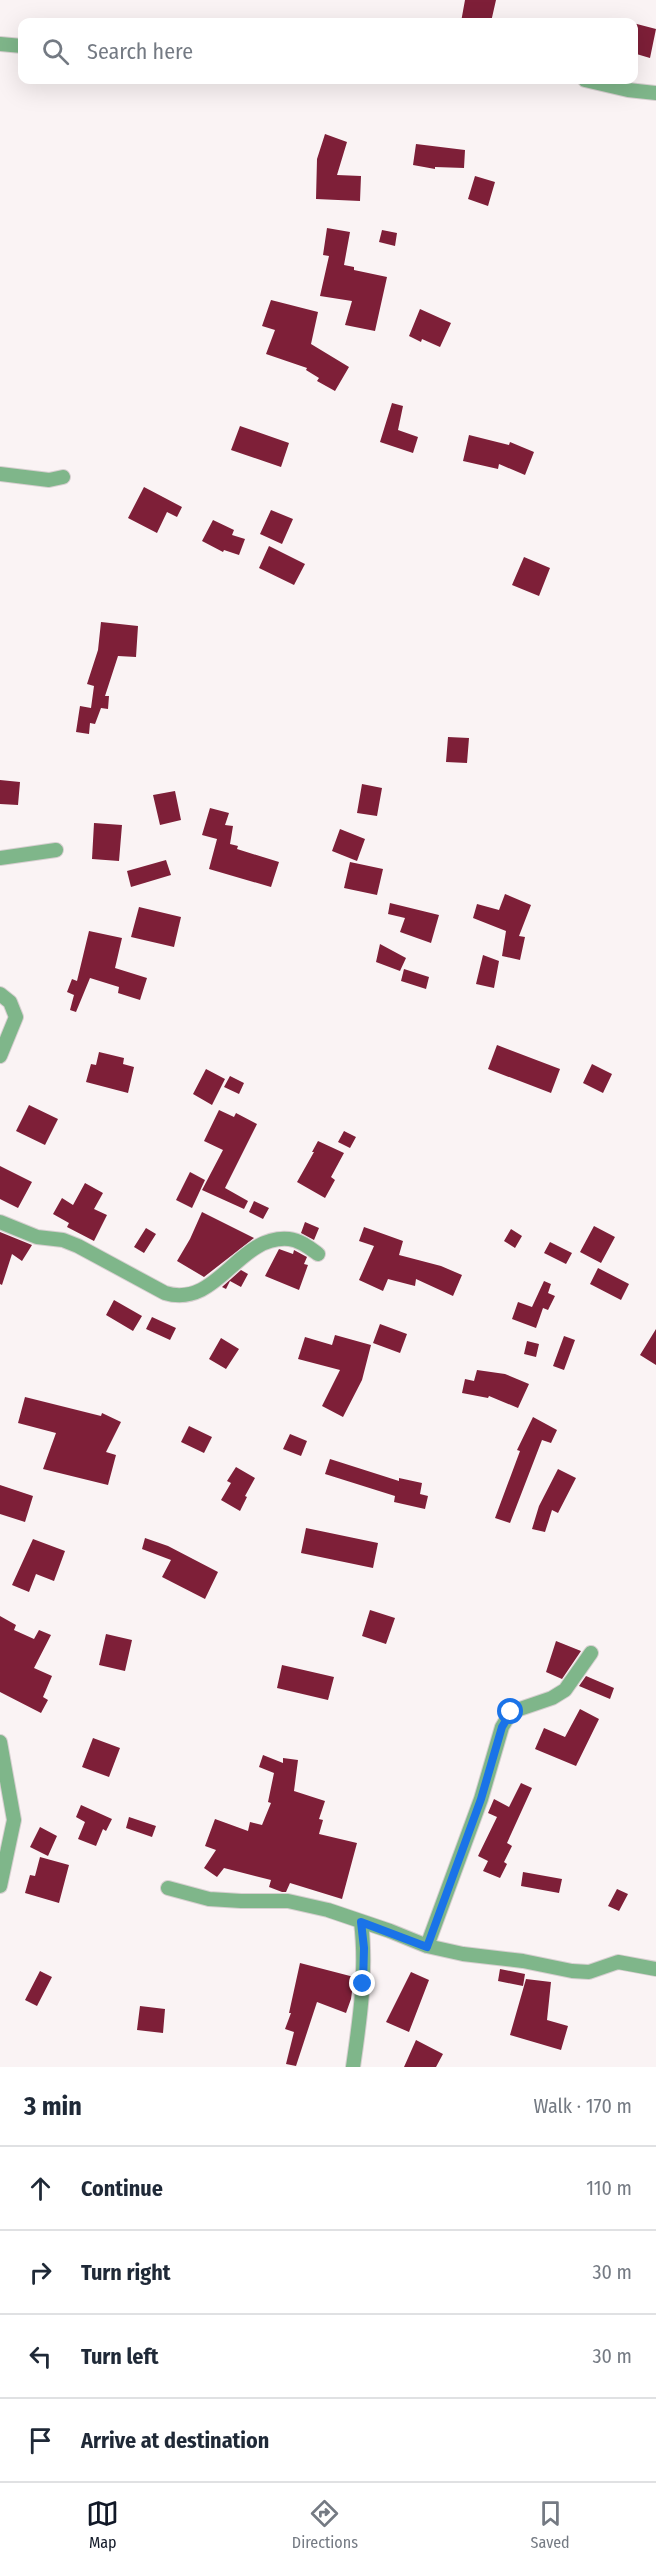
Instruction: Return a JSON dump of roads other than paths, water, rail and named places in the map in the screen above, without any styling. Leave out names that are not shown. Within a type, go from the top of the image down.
[{"type":"street","points":[[0,44],[18,46]]},
{"type":"street","points":[[602,84],[656,93]]},
{"type":"street","points":[[0,474],[42,479],[63,477]]},
{"type":"street","points":[[0,858],[56,850]]},
{"type":"street","points":[[0,994],[10,1002],[16,1017],[0,1056]]},
{"type":"street","points":[[0,1222],[37,1237],[63,1240],[78,1246],[165,1293],[175,1296],[210,1286],[250,1250],[279,1240],[289,1239],[303,1244],[318,1254]]},
{"type":"street","points":[[427,1947],[477,1809],[502,1727],[511,1712],[552,1698],[564,1690],[591,1653]]},
{"type":"street","points":[[0,1742],[14,1820],[0,1886]]},
{"type":"street","points":[[168,1888],[209,1899],[241,1902],[288,1901],[328,1910],[427,1947],[573,1971],[589,1972],[618,1962],[656,1969]]},
{"type":"street","points":[[353,2067],[363,1984],[364,1948],[361,1922]]}]
